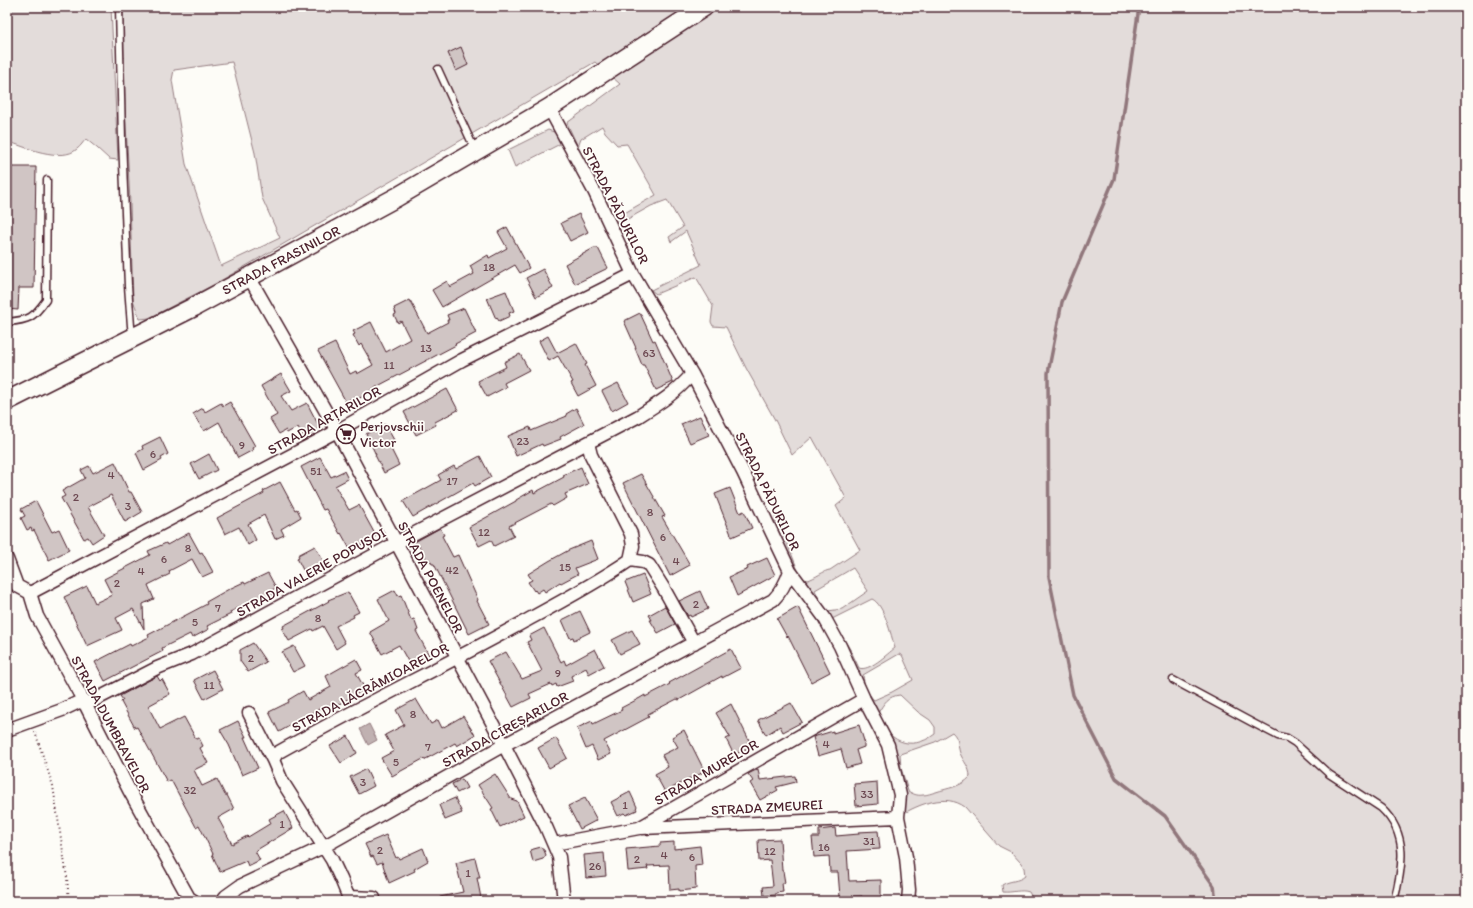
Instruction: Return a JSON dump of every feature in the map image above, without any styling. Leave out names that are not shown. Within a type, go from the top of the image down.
[{"type":"main road","name":"STRADA FRASINILOR","points":[[7,400],[194,307],[397,197],[549,108],[704,7]]},
{"type":"street","name":"STRADA PĂDURILOR","points":[[549,108],[595,193],[633,274],[692,374],[743,472],[790,571],[824,617],[840,646],[864,699],[888,744],[900,795],[898,817],[906,857],[909,890],[908,901]]},
{"type":"street","name":"STRADA ARȚARILOR","points":[[30,593],[337,431],[462,360],[633,274]]},
{"type":"street","name":"STRADA POENELOR","points":[[249,277],[337,431],[504,745],[554,844],[559,857],[564,901]]},
{"type":"street","name":"STRADA VALERIE POPUȘOI","points":[[7,730],[84,702],[157,668],[192,654],[396,543],[588,443],[664,401],[682,386],[692,374]]},
{"type":"street","points":[[588,443],[591,455],[631,534],[633,546],[630,560],[644,562],[649,566],[664,588],[694,643]]},
{"type":"street","points":[[7,559],[12,587],[30,593]]},
{"type":"street","name":"STRADA LĂCRĂMIOARELOR","points":[[273,760],[277,753],[296,742],[557,604],[630,560]]},
{"type":"street","name":"STRADA CIREȘARILOR","points":[[222,901],[226,896],[240,886],[323,847],[504,745],[772,600],[782,591],[790,571]]},
{"type":"street","name":"STRADA DUMBRAVELOR","points":[[30,593],[37,616],[161,849],[189,898],[194,901]]},
{"type":"street","name":"STRADA MURELOR","points":[[554,844],[639,828],[864,699]]},
{"type":"street","points":[[249,713],[282,781],[332,860],[350,899],[374,898]]},
{"type":"street","name":"STRADA ZMEUREI","points":[[639,828],[898,817]]},
{"type":"lane","points":[[119,7],[121,108],[128,286],[131,326],[134,337]]},
{"type":"lane","points":[[438,69],[475,151]]},
{"type":"lane","points":[[7,322],[24,321],[35,315],[46,300],[47,180]]},
{"type":"lane","points":[[1173,680],[1253,724],[1278,736],[1287,738],[1329,774],[1388,814],[1394,823],[1400,841],[1402,854],[1398,888],[1394,901]]},
{"type":"path","points":[[31,721],[53,786],[69,901]]},
{"type":"shaded area","points":[[7,7],[111,7],[118,160],[109,159],[86,139],[77,149],[70,153],[62,154],[53,154],[33,150],[7,141]]},
{"type":"shaded area","points":[[123,7],[1466,7],[1466,901],[1034,901],[1029,892],[1003,892],[1002,885],[1025,876],[1024,868],[1011,852],[999,846],[965,807],[958,803],[941,800],[916,807],[901,815],[895,761],[774,531],[776,513],[801,578],[808,580],[811,579],[825,571],[830,570],[860,550],[836,506],[846,498],[812,437],[792,455],[726,327],[713,326],[711,322],[713,306],[696,277],[656,294],[651,290],[701,265],[686,231],[671,242],[669,237],[683,227],[667,200],[651,206],[617,225],[614,219],[656,195],[627,144],[617,145],[605,132],[602,126],[581,139],[578,147],[567,123],[620,84],[595,62],[215,284],[149,318],[140,319],[133,300],[125,105]],"holes":[[[232,62],[255,153],[262,198],[280,238],[221,266],[186,164],[172,80],[174,70]],[[853,568],[868,591],[842,609],[828,611],[823,608],[815,590]],[[872,599],[880,607],[883,613],[895,648],[878,662],[863,669],[859,668],[832,619]],[[899,654],[902,655],[913,680],[874,700],[866,689],[863,675]],[[900,695],[918,712],[930,720],[935,727],[935,734],[926,740],[917,743],[908,743],[893,737],[887,731],[878,713],[884,703],[892,697]],[[952,732],[955,735],[960,753],[968,767],[970,777],[963,783],[954,787],[926,795],[915,794],[908,791],[901,768],[900,754],[935,742]]]},
{"type":"shaded area","points":[[548,130],[557,133],[562,143],[515,167],[508,150]]},
{"type":"shaded area","points":[[369,724],[377,740],[368,745],[360,729]]},
{"type":"building","points":[[461,47],[468,65],[456,71],[448,53]]},
{"type":"building","points":[[7,167],[36,167],[34,288],[19,288],[18,310],[7,309]]},
{"type":"building","points":[[579,214],[588,232],[570,241],[561,223]]},
{"type":"building","points":[[507,227],[529,268],[520,273],[515,265],[442,307],[432,290],[447,281],[450,287],[474,274],[470,266],[488,255],[489,258],[507,248],[498,232]]},
{"type":"building","points":[[594,248],[598,248],[608,268],[575,284],[565,264]]},
{"type":"building","points":[[543,269],[553,288],[536,297],[526,278]]},
{"type":"building","points":[[506,291],[514,311],[509,313],[510,316],[499,321],[497,318],[496,319],[487,298]]},
{"type":"building","points":[[410,300],[427,333],[448,322],[447,320],[449,320],[447,315],[464,308],[476,333],[378,386],[356,400],[354,397],[346,402],[318,351],[335,343],[350,374],[356,371],[357,374],[373,365],[361,344],[359,346],[353,335],[355,334],[353,331],[371,322],[386,352],[410,339],[401,321],[398,323],[394,315],[396,314],[394,308]]},
{"type":"building","points":[[640,313],[653,341],[655,340],[673,382],[656,390],[644,365],[642,365],[624,321]]},
{"type":"building","points":[[548,336],[557,353],[576,343],[596,386],[578,396],[571,383],[573,382],[558,356],[549,361],[539,341]]},
{"type":"building","points":[[520,354],[529,370],[504,383],[506,387],[487,397],[478,381],[506,367],[504,362]]},
{"type":"building","points":[[281,374],[291,391],[281,396],[291,411],[307,403],[319,426],[317,430],[304,438],[298,427],[287,433],[286,430],[279,434],[270,419],[277,415],[261,386]]},
{"type":"building","points":[[618,383],[628,402],[612,411],[602,391]]},
{"type":"building","points":[[447,389],[458,410],[435,422],[436,425],[416,435],[404,412]]},
{"type":"building","points":[[230,402],[255,446],[252,448],[253,450],[238,458],[219,422],[204,431],[193,414],[203,408],[205,412],[221,403],[223,406]]},
{"type":"building","points":[[576,408],[584,424],[560,437],[561,439],[543,446],[542,444],[516,456],[508,436],[530,427],[531,431],[567,416],[566,414]]},
{"type":"building","points":[[700,416],[709,435],[690,443],[681,424]]},
{"type":"building","points":[[385,424],[394,440],[388,443],[399,465],[384,473],[366,434]]},
{"type":"building","points":[[160,437],[168,454],[161,458],[162,460],[144,470],[136,453],[143,449],[142,446]]},
{"type":"building","points":[[209,454],[217,470],[199,479],[191,464]]},
{"type":"building","points":[[480,456],[491,477],[475,486],[473,483],[413,517],[403,501],[441,480],[438,475],[454,466],[456,469]]},
{"type":"building","points":[[320,457],[331,477],[344,471],[348,479],[335,486],[349,510],[359,505],[376,536],[351,551],[326,509],[323,510],[301,467]]},
{"type":"building","points":[[115,462],[129,492],[131,492],[142,512],[125,522],[111,495],[88,507],[104,535],[92,543],[88,537],[84,539],[61,498],[65,496],[62,491],[85,478],[81,470],[89,466],[93,473]]},
{"type":"building","points":[[581,467],[588,484],[565,494],[567,498],[553,506],[551,504],[509,526],[514,536],[494,546],[491,540],[479,546],[469,527],[533,490],[534,493],[564,477],[563,475]]},
{"type":"building","points":[[641,474],[665,516],[662,517],[690,565],[670,576],[623,483]]},
{"type":"building","points":[[280,482],[295,510],[297,509],[301,517],[281,529],[284,535],[275,539],[264,515],[248,524],[256,540],[248,545],[239,527],[225,534],[217,518],[264,493],[263,491]]},
{"type":"building","points":[[730,488],[740,513],[744,511],[752,528],[732,537],[715,494]]},
{"type":"building","points":[[36,501],[52,532],[59,529],[69,550],[49,560],[34,530],[32,531],[31,528],[27,530],[21,518],[25,516],[21,509]]},
{"type":"building","points":[[440,528],[444,535],[442,536],[453,557],[458,555],[478,600],[477,601],[489,624],[469,634],[434,564],[432,564],[429,559],[427,560],[419,546],[414,549],[411,544]]},
{"type":"building","points":[[189,533],[213,572],[202,577],[192,559],[169,571],[170,574],[148,585],[154,599],[143,604],[144,629],[133,609],[116,618],[122,630],[87,646],[64,597],[87,586],[95,603],[112,595],[104,579],[150,555],[148,551],[166,543],[167,545]]},
{"type":"building","points":[[591,541],[598,559],[575,568],[578,574],[561,583],[560,582],[545,592],[543,589],[537,593],[535,590],[534,591],[528,582],[532,580],[528,574],[569,550]]},
{"type":"building","points":[[315,546],[325,564],[308,573],[306,569],[303,570],[297,558],[299,557],[298,555]]},
{"type":"building","points":[[767,558],[775,575],[737,596],[729,577],[748,569],[747,567]]},
{"type":"building","points":[[268,573],[276,588],[272,590],[274,594],[265,599],[264,596],[230,612],[231,614],[207,626],[209,629],[192,638],[190,634],[162,648],[163,651],[105,681],[95,662],[130,644],[131,646],[149,637],[148,635],[207,604],[206,602],[229,589],[244,582],[245,584]]},
{"type":"building","points":[[643,575],[651,594],[633,602],[625,582]]},
{"type":"building","points":[[395,590],[398,596],[401,595],[411,620],[414,619],[418,630],[416,631],[429,655],[410,665],[399,645],[382,654],[370,632],[389,621],[378,599]]},
{"type":"building","points":[[700,591],[708,609],[691,617],[690,615],[688,616],[679,601]]},
{"type":"building","points":[[348,592],[359,612],[353,615],[354,617],[336,626],[345,643],[336,649],[323,626],[313,631],[312,629],[289,641],[282,629],[284,628],[283,626],[329,601],[328,600]]},
{"type":"building","points":[[665,606],[675,624],[658,633],[650,620],[652,620],[649,615]]},
{"type":"building","points":[[798,607],[830,672],[811,682],[788,636],[787,637],[777,619]]},
{"type":"building","points":[[580,611],[590,632],[574,640],[573,637],[570,638],[562,620]]},
{"type":"building","points":[[544,628],[561,662],[564,660],[566,665],[595,649],[604,666],[589,674],[586,668],[571,676],[573,681],[557,687],[556,684],[552,686],[551,684],[529,694],[531,698],[513,707],[488,661],[506,652],[522,679],[542,671],[527,642],[531,640],[529,636]]},
{"type":"building","points":[[632,630],[640,644],[620,654],[612,640]]},
{"type":"building","points":[[253,643],[266,662],[248,672],[240,661],[240,650]]},
{"type":"building","points":[[294,646],[305,666],[293,672],[282,652]]},
{"type":"building","points":[[731,649],[741,668],[722,678],[722,676],[679,700],[677,699],[648,714],[649,717],[604,741],[611,754],[598,760],[592,746],[586,749],[577,728],[592,721],[593,724],[622,710],[621,708],[670,684],[669,683]]},
{"type":"building","points":[[356,659],[362,670],[356,673],[365,689],[329,710],[328,707],[322,710],[321,708],[279,732],[269,712],[289,702],[288,700],[303,691],[308,700],[331,687],[326,676]]},
{"type":"building","points":[[213,670],[223,689],[204,699],[194,680]]},
{"type":"building","points":[[157,676],[160,681],[162,679],[170,694],[148,706],[160,729],[184,717],[196,739],[199,738],[203,746],[200,748],[208,763],[194,770],[202,786],[217,779],[225,795],[227,795],[234,809],[218,818],[232,844],[247,836],[248,837],[271,823],[269,819],[284,811],[293,828],[255,851],[260,860],[248,866],[246,861],[220,872],[199,825],[196,827],[171,780],[167,782],[137,727],[135,728],[121,702],[123,700],[120,696]]},
{"type":"building","points":[[416,699],[431,724],[438,720],[442,728],[463,716],[475,735],[457,746],[455,743],[392,776],[381,758],[394,751],[385,735],[404,725],[396,710]]},
{"type":"building","points":[[791,703],[802,722],[783,732],[780,726],[766,735],[758,720]]},
{"type":"building","points":[[731,704],[752,746],[734,755],[726,739],[730,737],[716,713]]},
{"type":"building","points":[[238,721],[258,768],[242,775],[229,745],[220,730]]},
{"type":"building","points":[[859,725],[865,744],[864,747],[856,750],[860,764],[846,768],[841,749],[818,756],[813,737]]},
{"type":"building","points":[[684,730],[704,770],[701,772],[702,773],[665,792],[655,774],[668,767],[662,755],[678,747],[672,737]]},
{"type":"building","points":[[348,736],[357,753],[341,763],[330,746]]},
{"type":"building","points":[[556,738],[567,758],[549,768],[538,748]]},
{"type":"building","points":[[366,769],[374,786],[359,794],[350,777]]},
{"type":"building","points":[[758,769],[760,780],[795,776],[796,782],[776,787],[778,790],[760,800],[750,783],[753,781],[748,774]]},
{"type":"building","points":[[495,774],[511,799],[517,801],[524,816],[500,827],[491,809],[493,808],[478,785]]},
{"type":"building","points":[[462,779],[467,788],[457,793],[452,784]]},
{"type":"building","points":[[877,782],[878,804],[856,806],[854,784]]},
{"type":"building","points":[[630,792],[637,810],[626,815],[624,813],[618,816],[611,802]]},
{"type":"building","points":[[455,798],[462,813],[445,820],[439,805]]},
{"type":"building","points":[[585,798],[597,820],[580,829],[568,806]]},
{"type":"building","points":[[835,828],[836,836],[859,834],[858,832],[878,831],[880,849],[847,851],[849,881],[881,880],[881,901],[862,901],[862,896],[840,897],[838,872],[830,872],[829,856],[814,857],[812,837],[819,837],[819,830]]},
{"type":"building","points":[[386,835],[396,858],[398,857],[399,859],[423,848],[428,861],[414,869],[415,871],[389,883],[382,862],[377,864],[373,856],[371,857],[365,844]]},
{"type":"building","points":[[780,839],[782,871],[785,883],[782,883],[783,892],[776,893],[776,895],[764,896],[763,887],[773,886],[770,860],[759,861],[758,840]]},
{"type":"building","points":[[674,842],[674,849],[700,846],[702,865],[695,866],[696,889],[679,891],[679,889],[670,890],[669,865],[647,866],[648,869],[628,871],[626,849],[660,846],[660,843]]},
{"type":"building","points":[[541,847],[546,855],[543,859],[533,862],[530,850]]},
{"type":"building","points":[[604,853],[606,876],[586,878],[584,855]]},
{"type":"building","points":[[475,858],[480,878],[477,878],[481,898],[467,901],[441,901],[440,897],[463,892],[456,863]]},
{"type":"waterway","points":[[1139,7],[1114,179],[1062,302],[1048,373],[1049,577],[1073,695],[1116,778],[1165,816],[1214,886],[1216,901]]},
{"type":"place","name":"Perjovschii Victor","points":[[346,434]]}]
